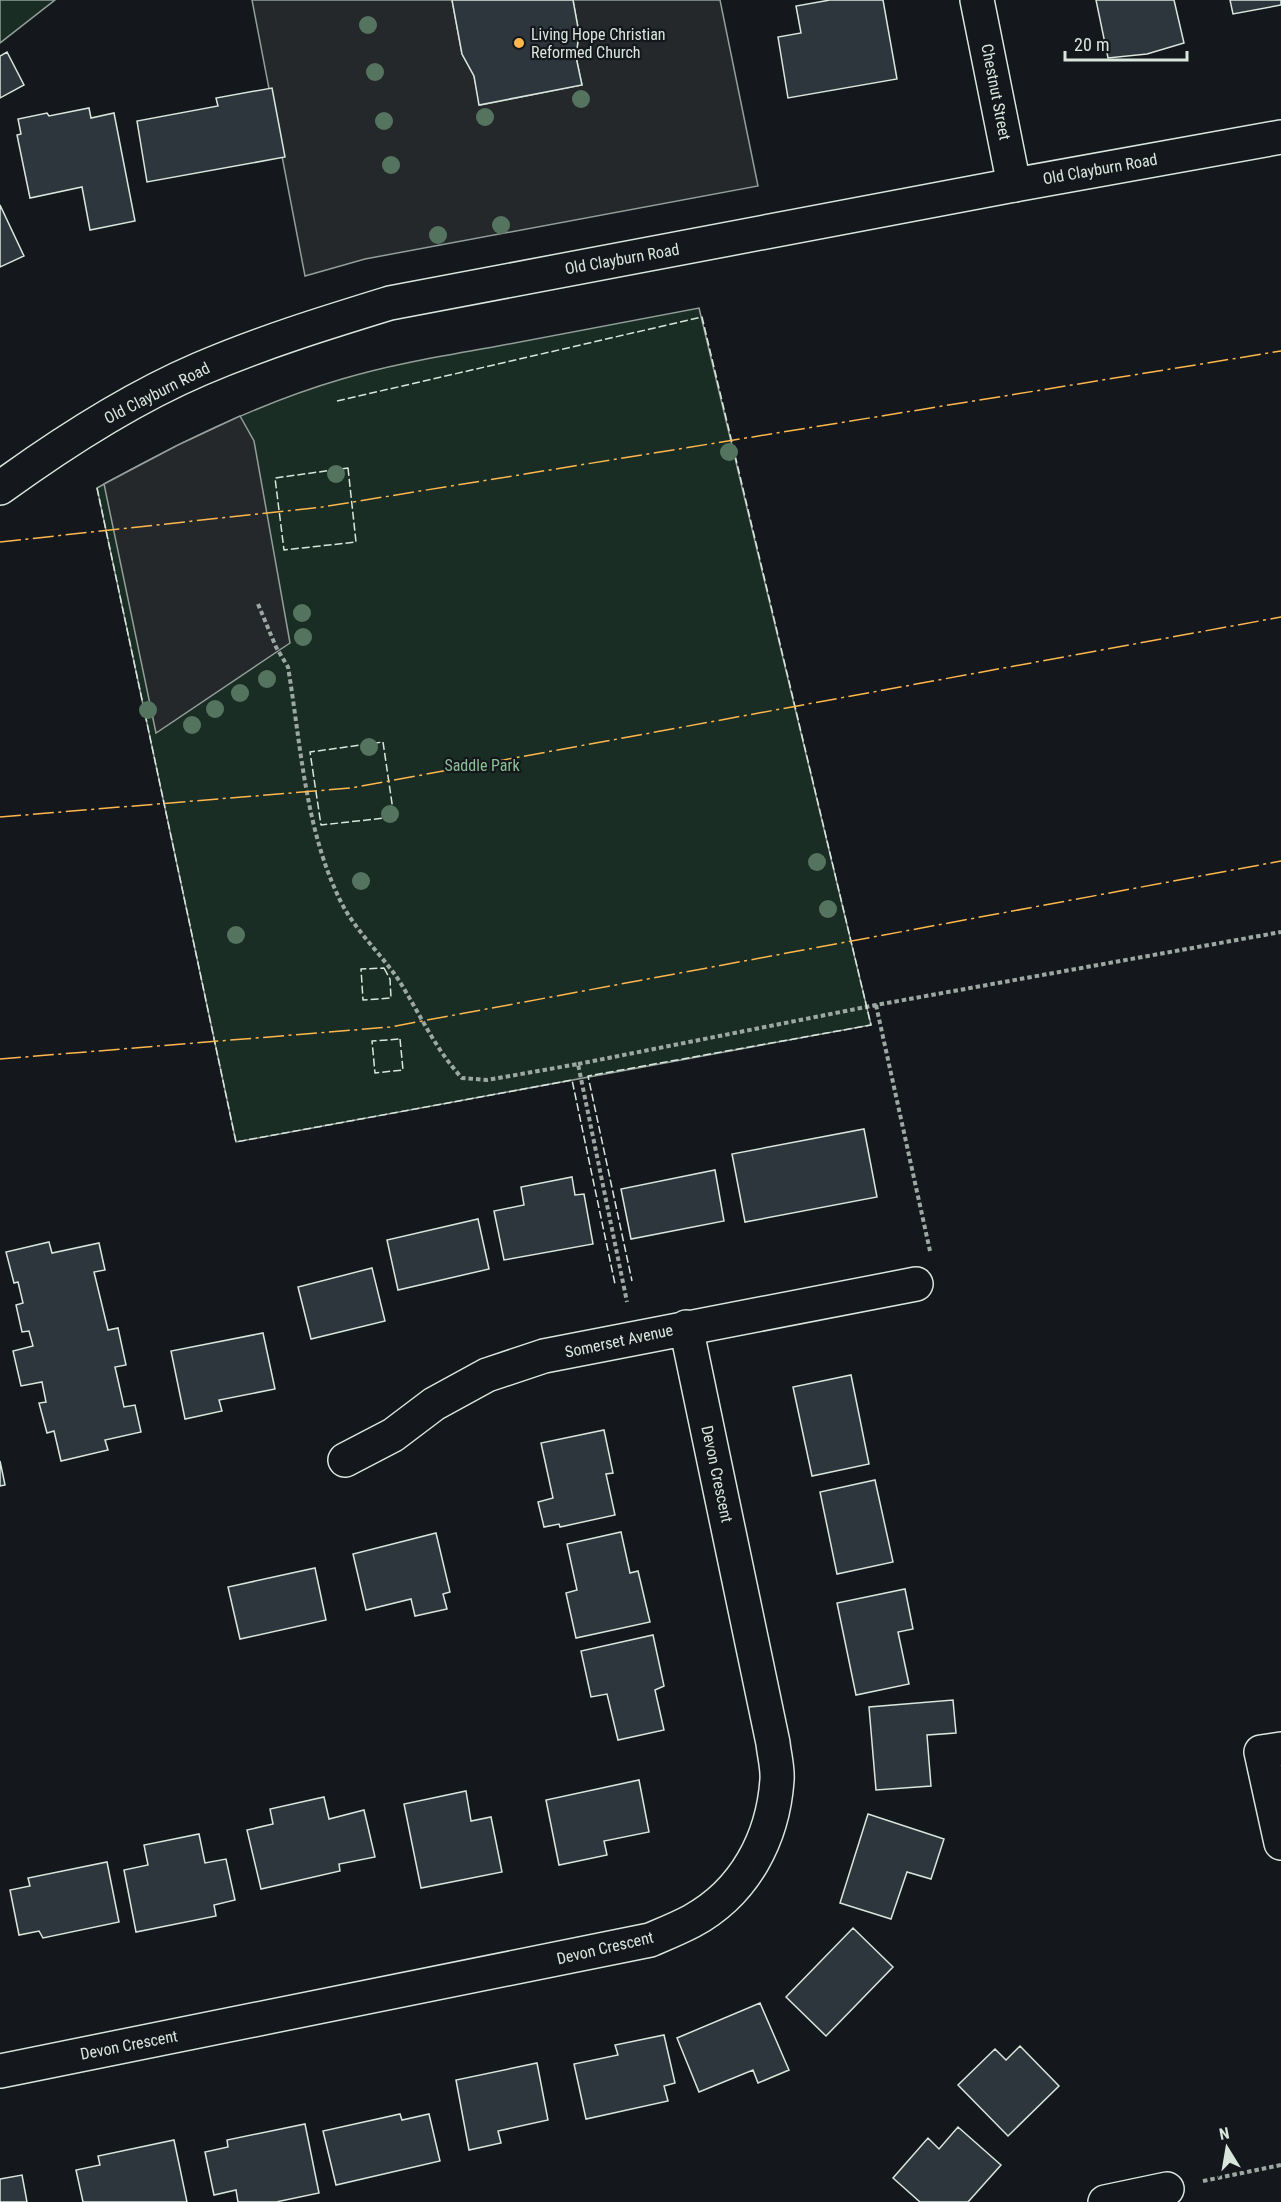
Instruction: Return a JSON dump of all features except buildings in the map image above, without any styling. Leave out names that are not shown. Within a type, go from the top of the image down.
[{"type":"street","name":"Chestnut Street","points":[[977,0],[1014,185]]},
{"type":"street","name":"Old Clayburn Road","points":[[0,488],[57,446],[198,369],[300,330],[401,301],[1281,137]]},
{"type":"street","name":"Somerset Avenue","points":[[345,1460],[393,1435],[434,1404],[487,1375],[544,1356],[686,1327],[924,1271]]},
{"type":"street","name":"Devon Crescent","points":[[0,2071],[650,1940],[694,1920],[728,1894],[756,1858],[770,1821],[778,1778],[773,1743],[686,1327]]},
{"type":"street","points":[[1271,1751],[1281,1843]]},
{"type":"street","points":[[1105,2202],[1167,2189]]},
{"type":"path","points":[[258,604],[276,647],[288,667],[314,827],[326,866],[342,903],[397,978],[446,1061],[462,1078],[487,1080],[578,1064],[876,1005],[1281,932]]},
{"type":"path","points":[[876,1005],[924,1271]]},
{"type":"path","points":[[578,1064],[634,1338]]},
{"type":"path","points":[[1167,2189],[1281,2165]]},
{"type":"green space","points":[[0,0],[55,0],[0,43]]},
{"type":"green space","name":"Saddle Park","points":[[699,308],[871,1025],[236,1142],[97,488],[156,456],[247,413],[342,379],[418,361]]},
{"type":"shaded area","points":[[252,0],[452,0],[462,54],[474,76],[480,105],[582,85],[576,57],[579,33],[573,0],[720,0],[758,186],[365,259],[305,276]]},
{"type":"shaded area","points":[[240,416],[254,441],[290,643],[156,733],[104,484]]},
{"type":"fence","points":[[337,401],[702,317],[871,1025],[588,1076],[632,1281]]},
{"type":"fence","points":[[348,468],[356,542],[284,550],[275,478],[348,468]]},
{"type":"fence","points":[[97,488],[236,1142],[572,1080],[615,1284]]},
{"type":"fence","points":[[383,742],[394,817],[321,825],[310,752],[383,742]]},
{"type":"fence","points":[[384,968],[390,979],[391,998],[363,1000],[361,969],[384,968]]},
{"type":"fence","points":[[400,1039],[403,1070],[375,1073],[372,1041],[400,1039]]},
{"type":"power","points":[[0,542],[322,507],[1281,351]]},
{"type":"power","points":[[0,817],[351,788],[1281,617]]},
{"type":"power","points":[[0,1059],[390,1027],[1281,861]]},
{"type":"place","name":"Living Hope Christian Reformed Church","points":[[519,43]]}]
